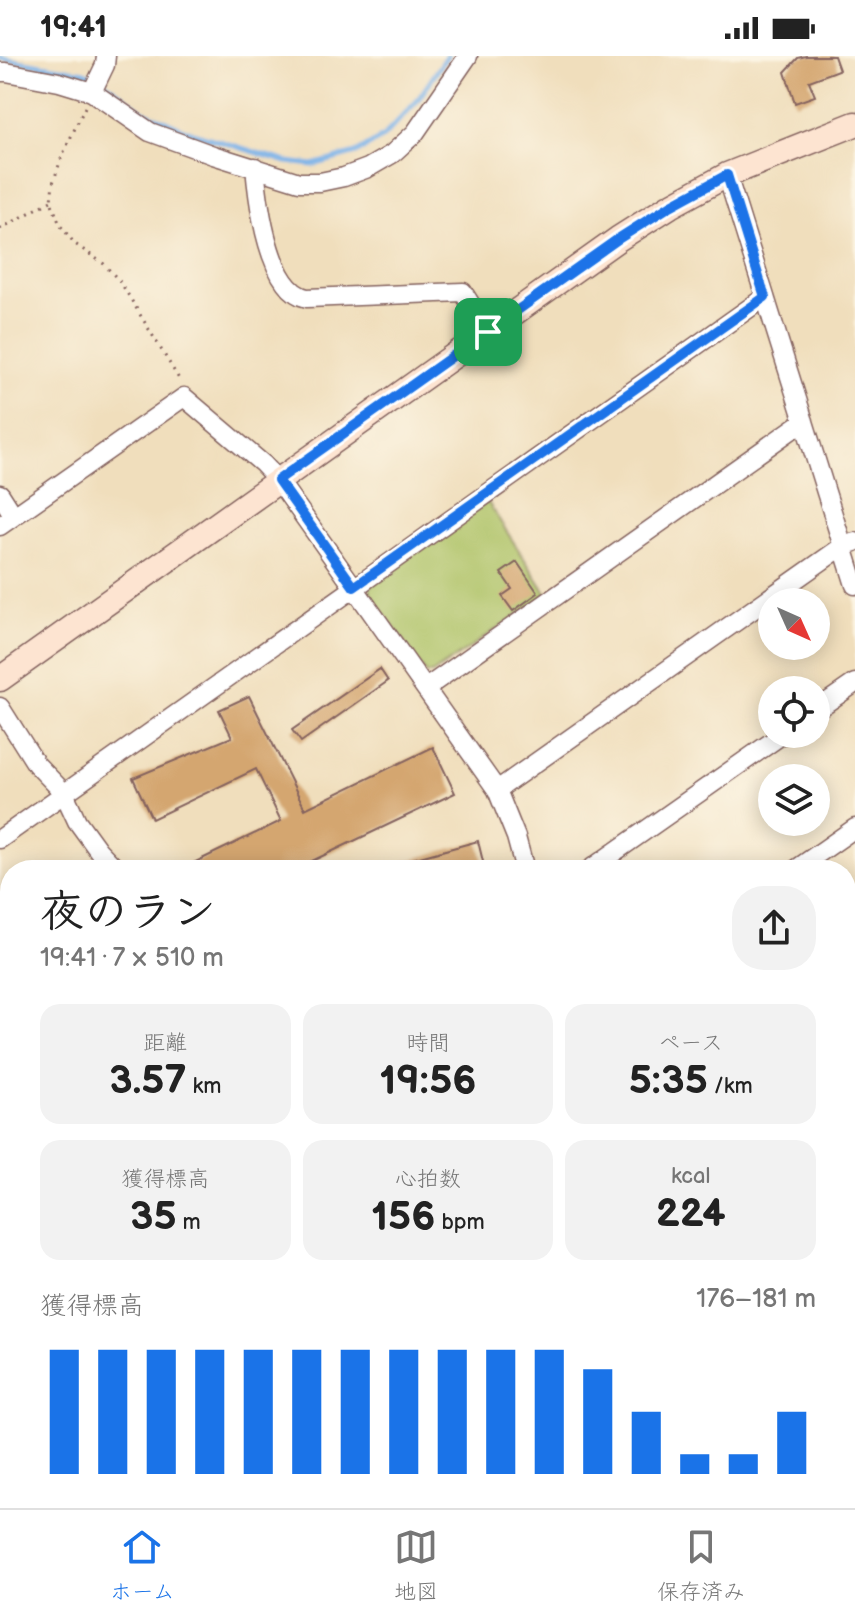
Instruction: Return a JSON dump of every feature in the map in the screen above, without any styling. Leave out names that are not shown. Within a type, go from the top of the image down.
[{"type":"street","points":[[92,92],[106,56]]},
{"type":"street","points":[[0,72],[59,82],[92,92],[150,132],[299,182],[320,182],[368,168],[392,154],[415,133],[468,56]]},
{"type":"street","points":[[0,679],[618,239],[727,175],[855,124]]},
{"type":"street","points":[[255,167],[265,234],[276,266],[297,296],[463,292],[488,332]]},
{"type":"street","points":[[727,175],[804,421],[849,544],[855,585]]},
{"type":"street","points":[[0,839],[765,297]]},
{"type":"street","points":[[0,494],[7,521],[184,397],[278,480],[497,790],[522,860]]},
{"type":"street","points":[[426,688],[804,421]]},
{"type":"street","points":[[497,790],[849,544]]},
{"type":"street","points":[[830,700],[855,683]]},
{"type":"street","points":[[0,707],[36,764],[64,793],[77,821],[108,860]]},
{"type":"street","points":[[603,860],[763,748]]},
{"type":"street","points":[[809,860],[855,828]]},
{"type":"path","points":[[92,92],[62,156],[51,201],[67,235],[104,264],[121,283],[165,355]]},
{"type":"path","points":[[0,229],[51,201]]},
{"type":"green space","points":[[487,501],[547,594],[432,674],[426,674],[369,592],[371,585]]},
{"type":"building","points":[[834,56],[839,70],[809,81],[815,96],[795,103],[785,72],[798,58]]},
{"type":"building","points":[[517,562],[538,593],[513,611],[502,596],[512,589],[501,573]]},
{"type":"building","points":[[380,669],[388,681],[301,742],[292,730]]},
{"type":"building","points":[[249,696],[305,809],[433,747],[455,793],[314,860],[200,860],[281,821],[256,769],[152,819],[133,778],[232,737],[219,710]]},
{"type":"building","points":[[478,841],[483,860],[409,860]]},
{"type":"waterway","points":[[0,58],[85,72],[103,81],[143,111],[193,133],[287,162],[313,165],[356,153],[383,137],[417,101],[447,56]]},
{"type":"route","points":[[727,175],[765,297],[354,587],[278,480],[488,332],[618,239],[727,175]]}]
